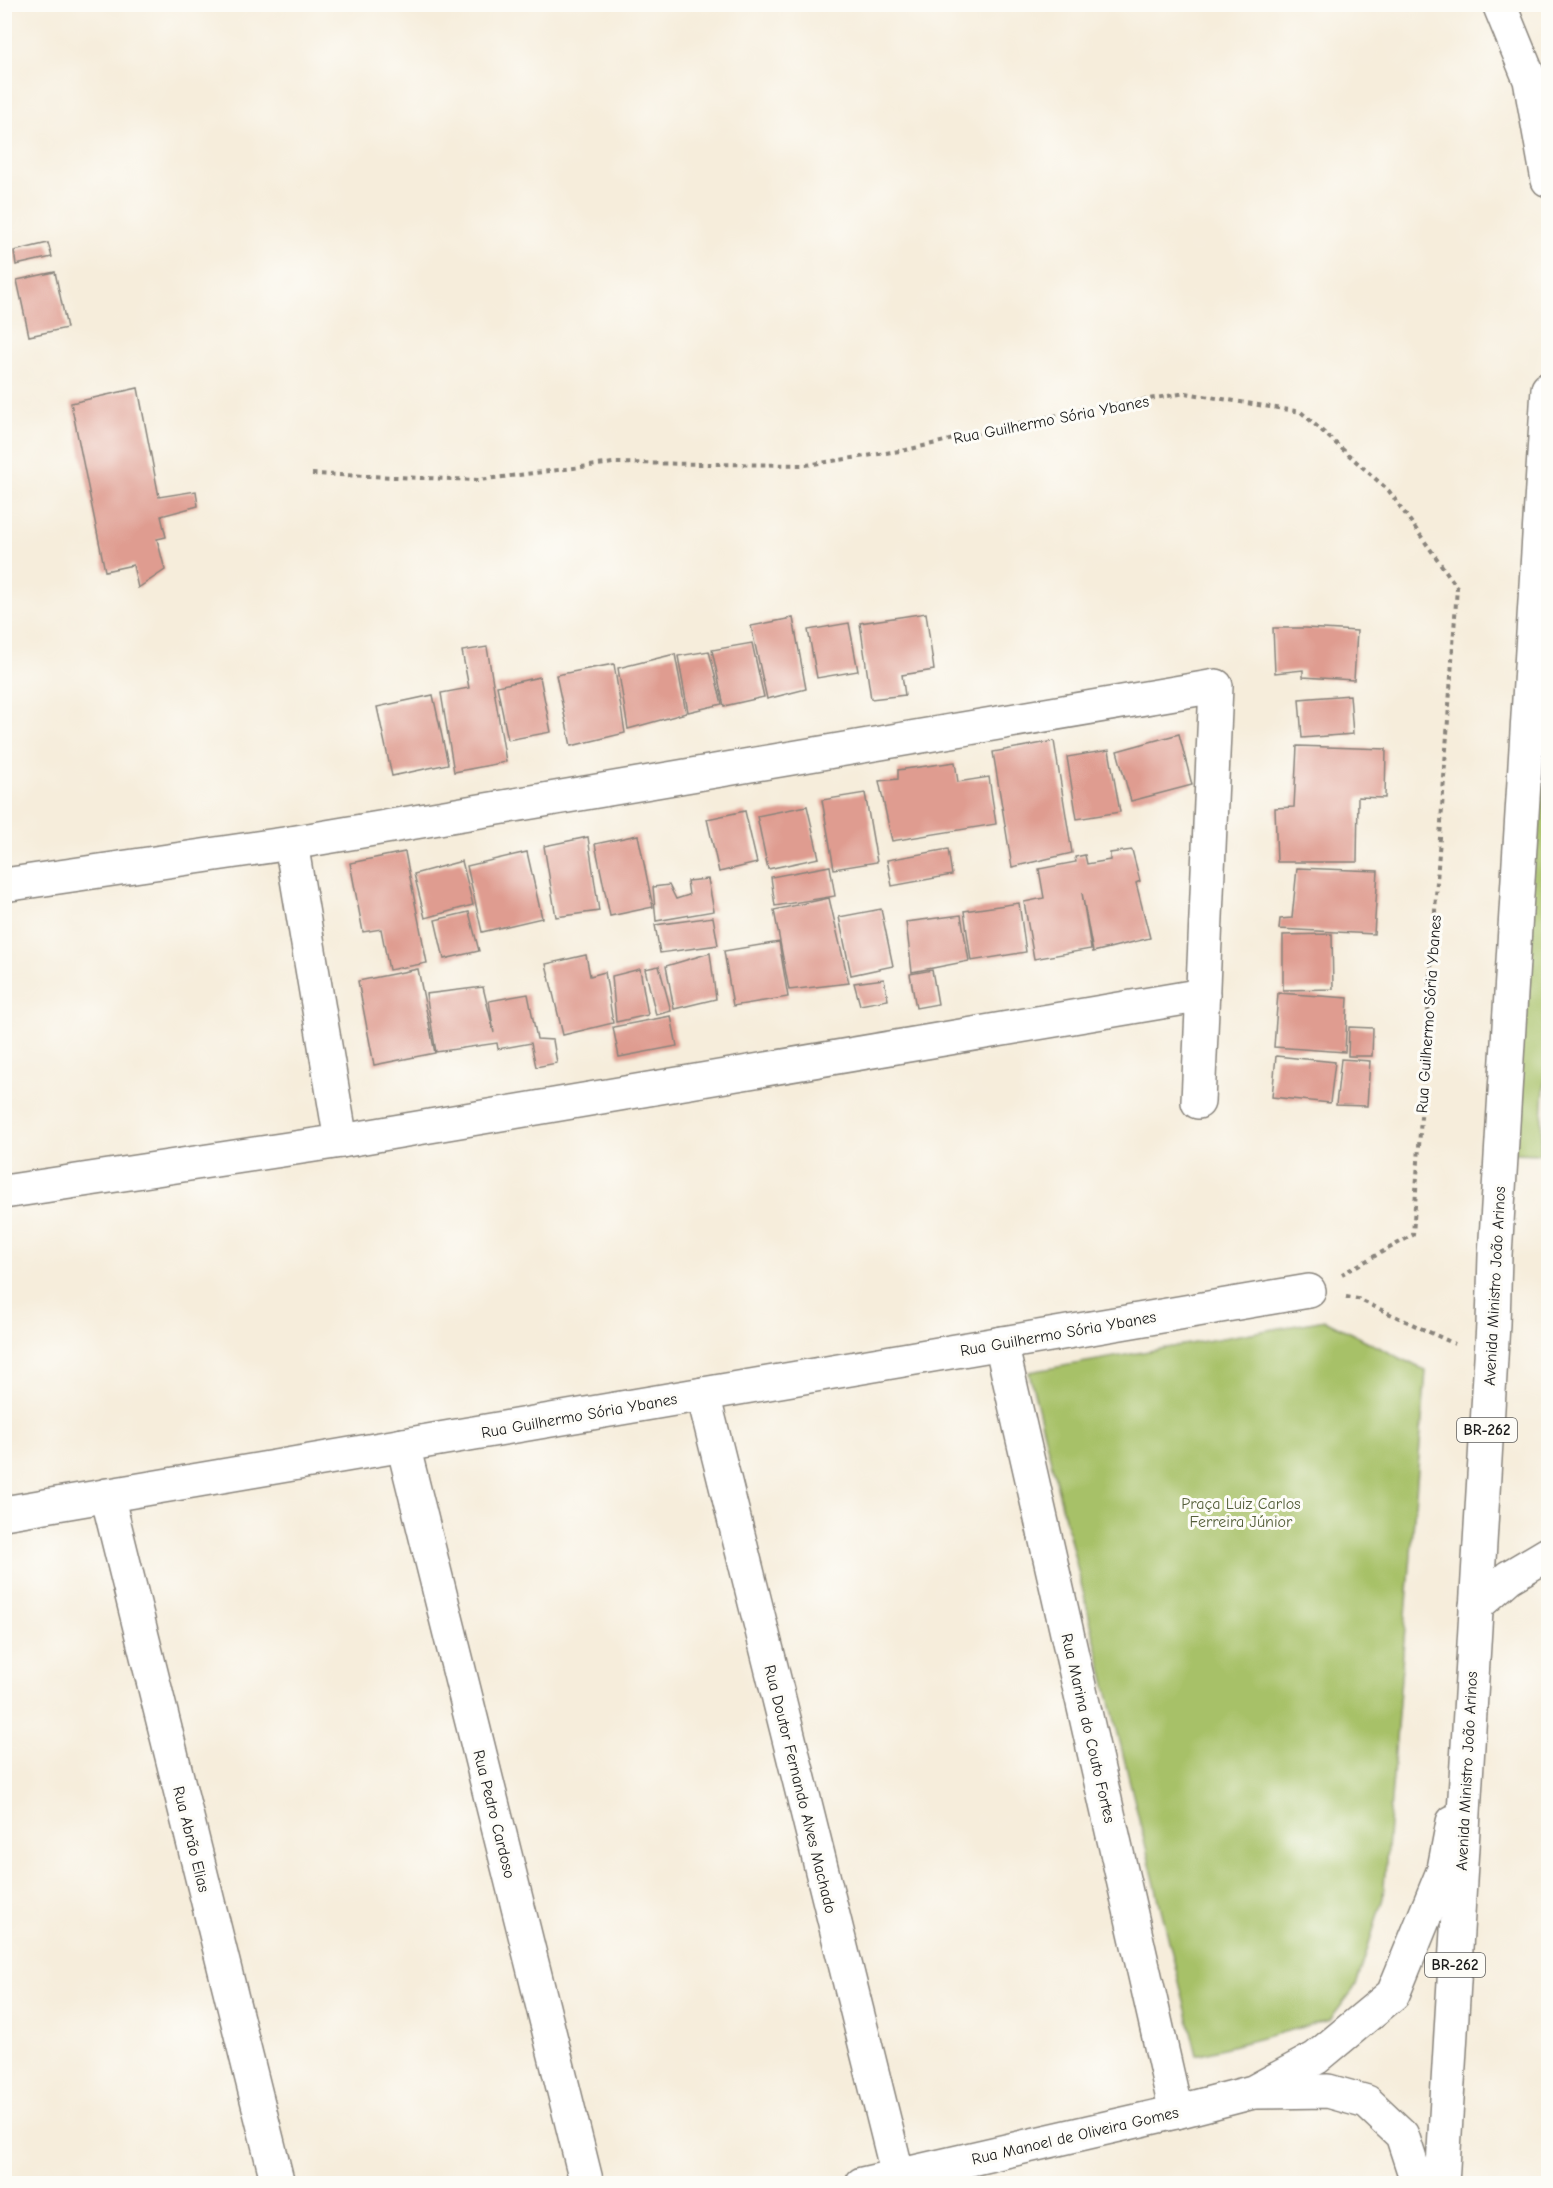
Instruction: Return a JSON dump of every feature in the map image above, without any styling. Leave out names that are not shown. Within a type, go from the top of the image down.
[{"type":"main road","points":[[1499,4],[1530,80],[1548,180]]},
{"type":"main road","name":"Avenida Ministro João Arinos","points":[[1442,2184],[1491,1360],[1495,1255],[1548,389]]},
{"type":"main road","points":[[4,885],[291,843],[1216,686],[1198,1102]]},
{"type":"main road","points":[[291,843],[341,1141]]},
{"type":"main road","points":[[4,1192],[341,1141],[1203,995]]},
{"type":"main road","name":"Rua Guilhermo Sória Ybanes","points":[[4,1513],[1310,1291]]},
{"type":"main road","name":"Rua Marina do Couto Fortes","points":[[1001,1343],[1176,2112]]},
{"type":"main road","name":"Rua Doutor Fernando Alves Machado","points":[[704,1394],[898,2179]]},
{"type":"main road","name":"Rua Pedro Cardoso","points":[[403,1444],[587,2184]]},
{"type":"main road","name":"Rua Abrão Elias","points":[[107,1495],[278,2184]]},
{"type":"main road","points":[[1476,1606],[1509,1577],[1548,1554]]},
{"type":"main road","name":"Rua Manoel de Oliveira Gomes","points":[[862,2184],[898,2179],[1252,2092],[1316,2058],[1394,1994],[1444,1869],[1468,1746]]},
{"type":"main road","name":"Rua Manoel de Oliveira Gomes","points":[[1252,2092],[1328,2091],[1367,2102],[1402,2135],[1418,2184]]},
{"type":"path","name":"Rua Guilhermo Sória Ybanes","points":[[312,474],[479,480],[613,463],[806,465],[906,450],[1074,411],[1186,393],[1301,412],[1389,491],[1457,587],[1413,1235],[1310,1291]]},
{"type":"path","points":[[1310,1291],[1358,1299],[1491,1360]]},
{"type":"green space","points":[[1548,616],[1548,1023],[1540,1154],[1513,1153]]},
{"type":"green space","name":"Praça Luiz Carlos Ferreira Júnior","points":[[1325,1320],[1426,1371],[1383,1898],[1356,1986],[1330,2020],[1197,2055],[1029,1372]]},
{"type":"building","points":[[48,243],[52,257],[16,265],[14,251]]},
{"type":"building","points":[[55,272],[67,328],[29,336],[17,280]]},
{"type":"building","points":[[138,388],[159,497],[196,491],[198,506],[161,516],[166,537],[157,539],[165,570],[138,588],[133,565],[105,571],[71,403]]},
{"type":"building","points":[[926,613],[934,670],[902,675],[905,695],[871,699],[860,623]]},
{"type":"building","points":[[793,618],[806,689],[767,699],[751,626]]},
{"type":"building","points":[[849,623],[858,671],[817,678],[808,630]]},
{"type":"building","points":[[1273,628],[1357,631],[1354,680],[1303,677],[1303,670],[1275,673]]},
{"type":"building","points":[[752,643],[764,697],[724,706],[712,650]]},
{"type":"building","points":[[487,647],[506,762],[454,772],[441,693],[469,688],[462,651]]},
{"type":"building","points":[[709,651],[722,704],[688,712],[678,656]]},
{"type":"building","points":[[675,654],[686,713],[628,729],[618,668]]},
{"type":"building","points":[[614,664],[625,733],[571,746],[556,675]]},
{"type":"building","points":[[540,677],[551,732],[508,740],[497,686]]},
{"type":"building","points":[[433,695],[448,764],[392,776],[377,707]]},
{"type":"building","points":[[1350,695],[1353,734],[1302,738],[1299,699]]},
{"type":"building","points":[[1179,734],[1192,785],[1131,801],[1117,751]]},
{"type":"building","points":[[1054,741],[1072,853],[1012,867],[993,752]]},
{"type":"building","points":[[1297,746],[1386,749],[1385,798],[1358,797],[1357,862],[1277,862],[1275,808],[1294,807]]},
{"type":"building","points":[[1109,750],[1120,812],[1077,819],[1067,757]]},
{"type":"building","points":[[955,762],[958,782],[989,777],[996,824],[892,841],[879,781],[898,779],[898,770]]},
{"type":"building","points":[[865,793],[877,862],[834,869],[822,800]]},
{"type":"building","points":[[807,806],[819,858],[768,869],[757,816]]},
{"type":"building","points":[[745,811],[757,863],[719,872],[707,819]]},
{"type":"building","points":[[638,835],[653,907],[610,916],[595,844]]},
{"type":"building","points":[[588,837],[599,911],[556,917],[544,846]]},
{"type":"building","points":[[948,849],[952,875],[892,886],[887,860]]},
{"type":"building","points":[[1132,850],[1140,881],[1136,883],[1150,938],[1093,952],[1082,893],[1091,949],[1034,959],[1024,902],[1044,898],[1039,869],[1076,862],[1075,857],[1085,855],[1087,864],[1110,860],[1110,853]]},
{"type":"building","points":[[405,852],[427,963],[389,970],[381,929],[363,932],[350,863]]},
{"type":"building","points":[[527,852],[542,918],[482,932],[467,866]]},
{"type":"building","points":[[462,861],[473,905],[425,918],[414,874]]},
{"type":"building","points":[[830,866],[835,896],[775,906],[771,877]]},
{"type":"building","points":[[1297,868],[1378,871],[1374,934],[1279,929],[1280,919],[1292,918]]},
{"type":"building","points":[[708,879],[714,911],[656,921],[653,887],[669,885],[676,899],[689,895],[687,881]]},
{"type":"building","points":[[829,898],[849,983],[789,990],[774,910]]},
{"type":"building","points":[[1019,903],[1026,952],[971,961],[964,911]]},
{"type":"building","points":[[881,909],[893,966],[851,975],[839,917]]},
{"type":"building","points":[[469,912],[479,951],[444,959],[435,920]]},
{"type":"building","points":[[961,915],[969,961],[912,972],[906,922]]},
{"type":"building","points":[[713,917],[718,945],[660,953],[655,925]]},
{"type":"building","points":[[1332,934],[1333,989],[1283,990],[1283,935]]},
{"type":"building","points":[[779,942],[788,997],[733,1006],[724,951]]},
{"type":"building","points":[[710,953],[716,999],[674,1009],[666,966]]},
{"type":"building","points":[[586,955],[590,976],[605,972],[613,1023],[563,1035],[546,964]]},
{"type":"building","points":[[659,966],[671,1011],[656,1015],[645,969]]},
{"type":"building","points":[[418,969],[435,1053],[374,1065],[358,981]]},
{"type":"building","points":[[640,969],[648,1015],[616,1022],[612,976]]},
{"type":"building","points":[[932,970],[938,1004],[916,1008],[910,974]]},
{"type":"building","points":[[884,979],[888,1000],[860,1005],[854,983]]},
{"type":"building","points":[[483,987],[494,1033],[489,1001],[528,994],[537,1039],[553,1040],[557,1063],[536,1067],[531,1043],[498,1049],[497,1043],[436,1052],[426,994]]},
{"type":"building","points":[[1278,993],[1348,998],[1345,1052],[1274,1047]]},
{"type":"building","points":[[671,1016],[677,1046],[619,1057],[613,1027]]},
{"type":"building","points":[[1349,1027],[1373,1028],[1372,1056],[1348,1056]]},
{"type":"building","points":[[1276,1056],[1335,1062],[1330,1103],[1272,1097]]},
{"type":"building","points":[[1341,1059],[1370,1061],[1367,1106],[1336,1105]]}]
